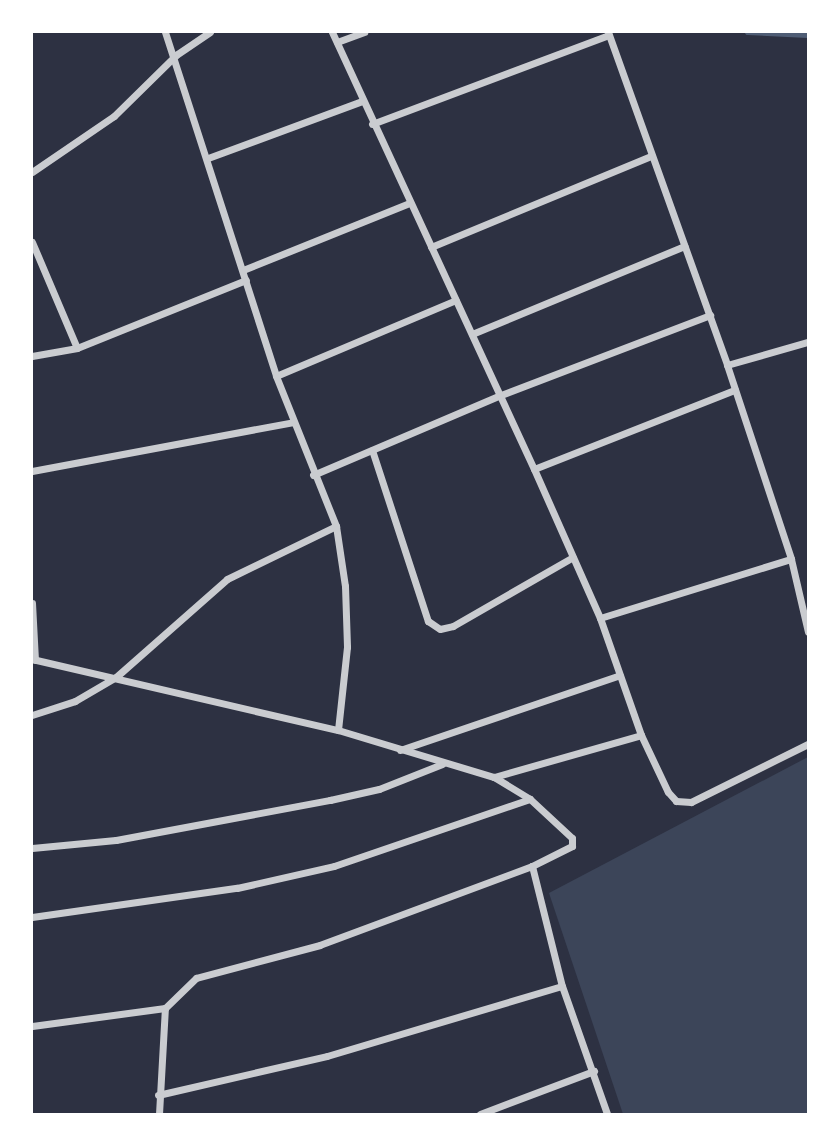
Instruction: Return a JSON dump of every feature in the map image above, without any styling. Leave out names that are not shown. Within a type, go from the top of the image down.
[{"type":"street","points":[[165,32],[176,55],[276,376],[335,526],[345,586],[346,635],[338,730]]},
{"type":"street","points":[[33,168],[114,116],[176,55],[210,32]]},
{"type":"street","points":[[332,32],[372,124],[502,395],[600,618],[641,735],[667,792],[676,801],[691,802],[808,744]]},
{"type":"street","points":[[337,42],[364,32]]},
{"type":"street","points":[[372,124],[609,33],[727,365],[790,559],[808,632]]},
{"type":"street","points":[[208,159],[362,101]]},
{"type":"street","points":[[431,247],[651,156]]},
{"type":"street","points":[[243,270],[410,203]]},
{"type":"street","points":[[32,242],[77,348]]},
{"type":"street","points":[[472,334],[684,246]]},
{"type":"street","points":[[32,356],[77,348],[246,280]]},
{"type":"street","points":[[276,376],[456,300]]},
{"type":"street","points":[[313,475],[502,395],[709,316]]},
{"type":"street","points":[[727,365],[808,342]]},
{"type":"street","points":[[534,469],[735,390]]},
{"type":"street","points":[[32,471],[293,422]]},
{"type":"street","points":[[372,450],[428,621],[440,629],[453,626],[573,557]]},
{"type":"street","points":[[32,715],[75,701],[116,677],[227,579],[335,526]]},
{"type":"street","points":[[600,618],[790,559]]},
{"type":"street","points":[[32,603],[33,659],[338,730],[443,764],[494,777],[530,799],[572,838],[572,846],[532,866],[320,945],[196,978],[165,1008],[32,1026]]},
{"type":"street","points":[[400,750],[620,676]]},
{"type":"street","points":[[494,777],[641,735]]},
{"type":"street","points":[[32,848],[116,840],[330,800],[379,789],[443,764]]},
{"type":"street","points":[[32,917],[237,888],[334,866],[530,799]]},
{"type":"street","points":[[532,866],[562,986],[594,1071],[607,1115]]},
{"type":"street","points":[[158,1095],[327,1056],[562,986]]},
{"type":"street","points":[[159,1115],[158,1095],[165,1008]]},
{"type":"street","points":[[480,1115],[594,1071]]},
{"type":"shaded area","points":[[808,757],[808,1114],[623,1114],[549,893]]},
{"type":"waterway","points":[[748,32],[808,35]]}]
